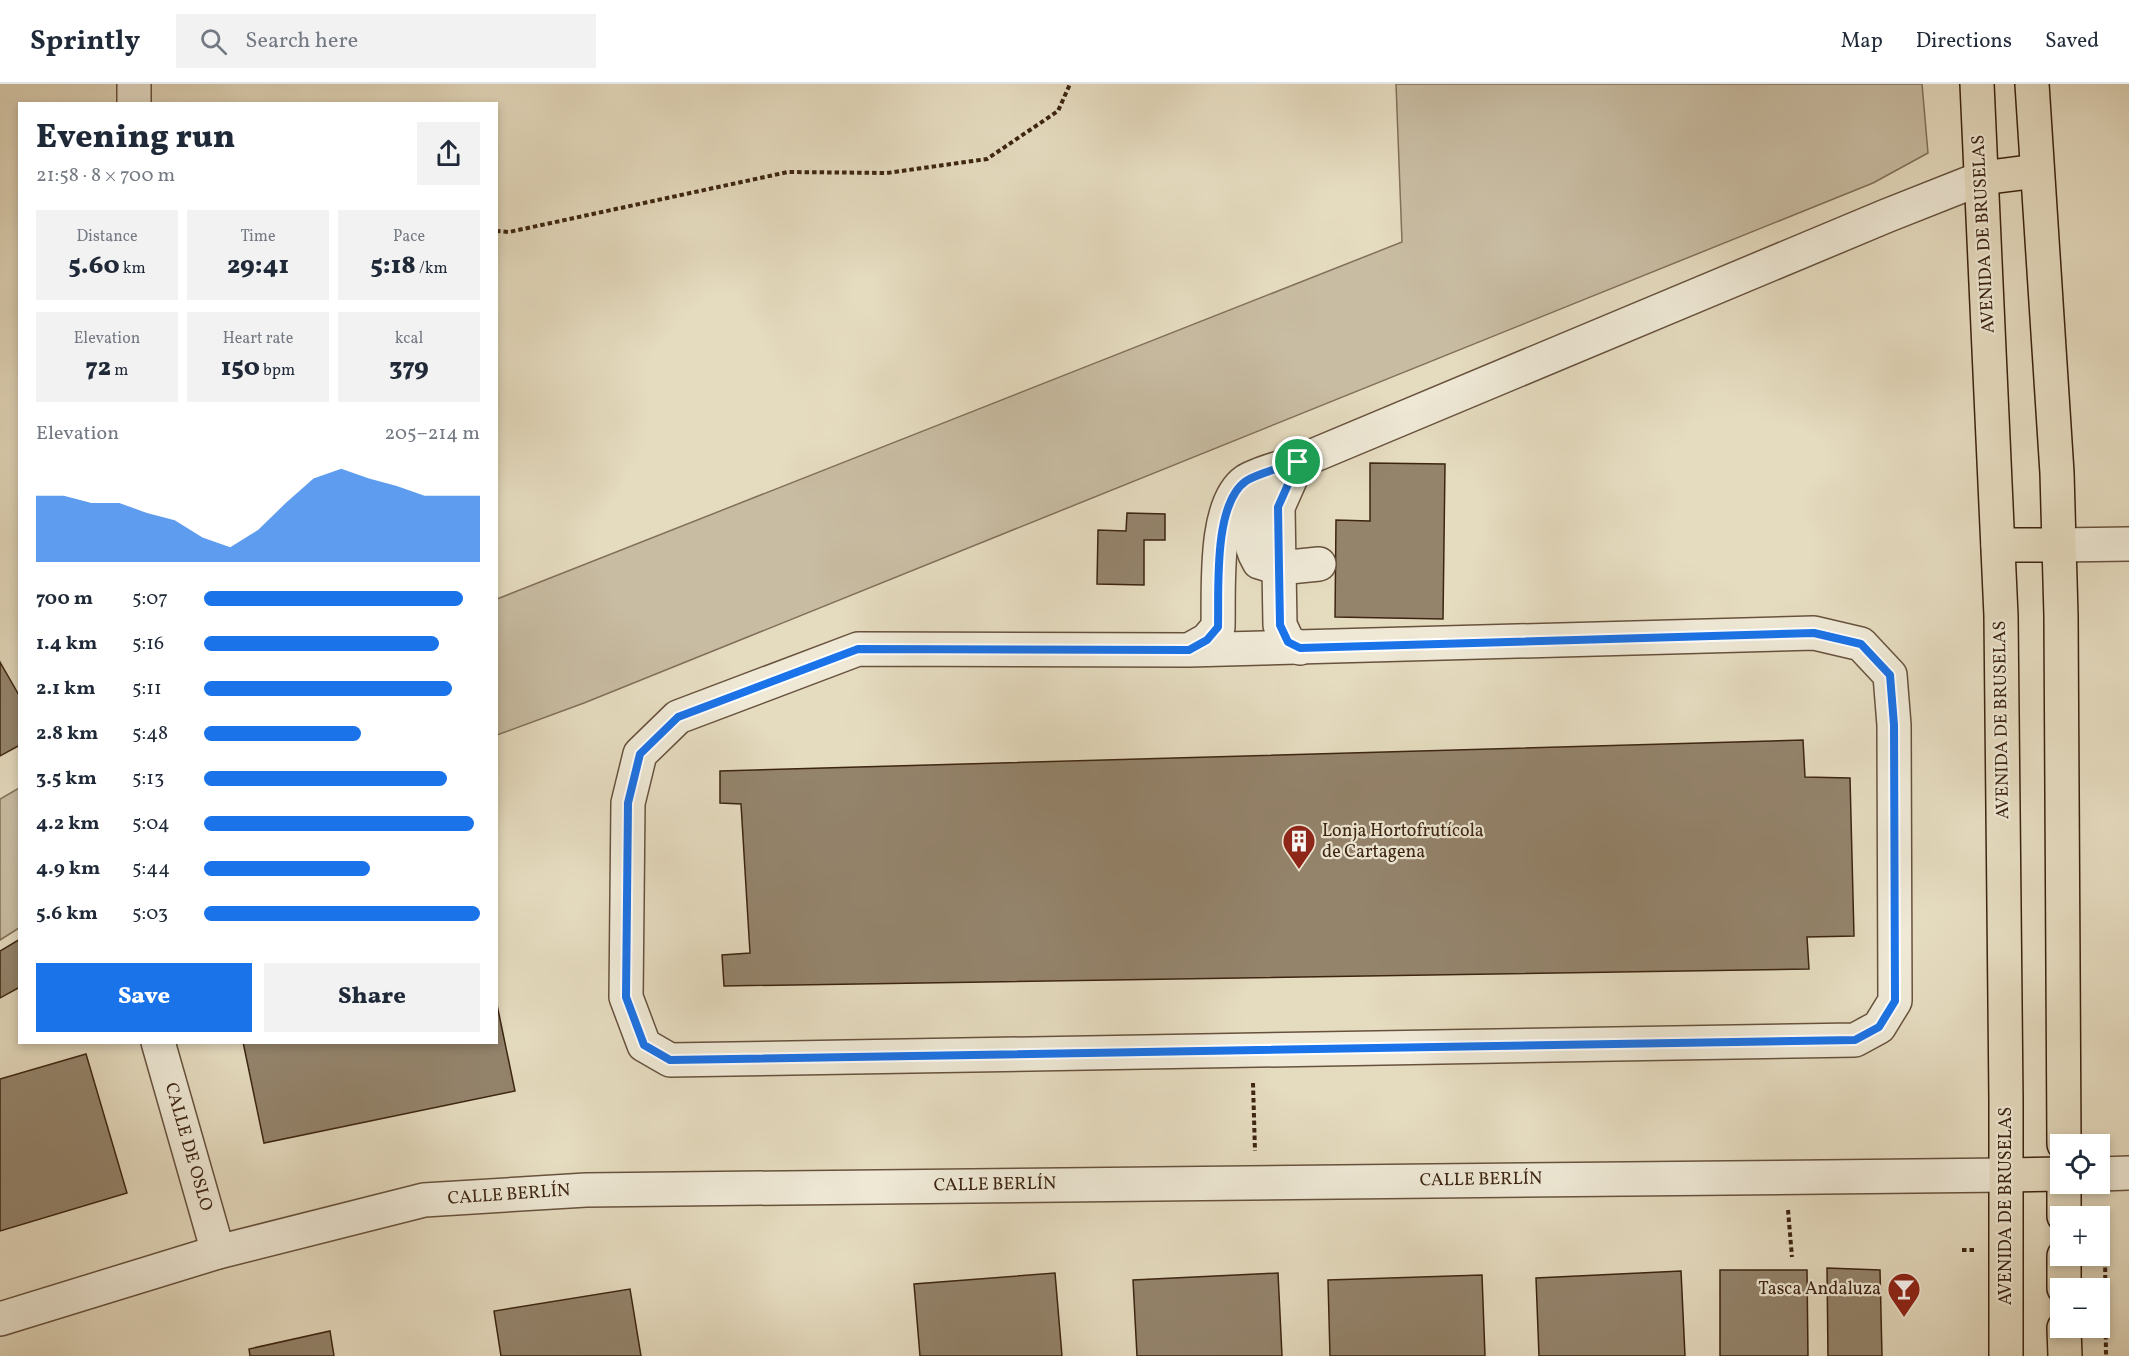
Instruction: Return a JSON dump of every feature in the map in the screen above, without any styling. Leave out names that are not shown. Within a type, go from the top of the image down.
[{"type":"main road","name":"AVENIDA DE BRUSELAS","points":[[1977,84],[1998,545],[2006,1356]]},
{"type":"main road","points":[[2032,84],[2057,473],[2064,1134]]},
{"type":"main road","points":[[1982,178],[2036,171]]},
{"type":"main road","points":[[1998,545],[2059,545]]},
{"type":"main road","points":[[2006,1175],[2050,1174]]},
{"type":"main road","points":[[2064,1338],[2065,1356]]},
{"type":"street","points":[[134,84],[134,102]]},
{"type":"street","points":[[1189,650],[1207,640],[1218,627],[1222,521],[1231,498],[1246,481],[1875,220],[1982,178]]},
{"type":"street","points":[[1285,466],[1278,507],[1280,625],[1288,642],[1300,648]]},
{"type":"street","points":[[2059,545],[2129,544]]},
{"type":"street","points":[[1279,568],[1319,564]]},
{"type":"street","points":[[1814,633],[1861,644],[1890,675],[1894,725],[1895,1001],[1879,1027],[1855,1040],[670,1060],[644,1045],[626,997],[628,803],[640,754],[678,717],[858,649],[1300,648],[1814,633]]},
{"type":"street","name":"CALLE DE OSLO","points":[[159,1044],[218,1252]]},
{"type":"street","points":[[2110,1174],[2129,1173]]},
{"type":"street","name":"CALLE BERLÍN","points":[[0,1318],[218,1252],[424,1200],[586,1190],[2006,1175]]},
{"type":"path","points":[[498,231],[509,232],[788,172],[887,173],[987,159],[1058,111],[1070,84]]},
{"type":"path","points":[[1252,1050],[1256,1182]]},
{"type":"path","points":[[1786,1177],[1791,1257]]},
{"type":"path","points":[[2105,1266],[2106,1356]]},
{"type":"shaded area","points":[[1396,84],[1922,84],[1928,153],[1873,183],[584,703],[498,735],[498,599],[1402,242]]},
{"type":"shaded area","points":[[18,789],[18,929],[0,940],[0,799]]},
{"type":"building","points":[[1370,463],[1445,464],[1443,619],[1335,617],[1336,520],[1370,521]]},
{"type":"building","points":[[1127,513],[1165,514],[1165,540],[1144,540],[1144,585],[1097,584],[1098,530],[1126,531]]},
{"type":"building","points":[[0,662],[18,694],[18,746],[0,756]]},
{"type":"building","name":"Lonja Hortofrutícola de Cartagena","points":[[1803,740],[1805,777],[1850,778],[1854,936],[1807,937],[1809,969],[724,986],[722,955],[750,953],[741,804],[720,803],[720,771]]},
{"type":"building","points":[[18,940],[18,988],[0,998],[0,951]]},
{"type":"building","points":[[498,1010],[515,1091],[264,1143],[243,1044],[498,1044]]},
{"type":"building","points":[[86,1054],[127,1193],[0,1231],[0,1079]]},
{"type":"building","points":[[1827,1268],[1880,1270],[1882,1356],[1828,1356]]},
{"type":"building","points":[[1720,1270],[1807,1270],[1808,1356],[1720,1356]]},
{"type":"building","points":[[1681,1271],[1685,1356],[1539,1356],[1536,1278]]},
{"type":"building","points":[[1055,1273],[1062,1356],[920,1356],[914,1284]]},
{"type":"building","points":[[1278,1273],[1282,1356],[1137,1356],[1133,1280]]},
{"type":"building","points":[[1482,1275],[1485,1356],[1330,1356],[1328,1280]]},
{"type":"building","points":[[630,1289],[641,1356],[501,1356],[494,1311]]},
{"type":"building","points":[[330,1331],[334,1356],[250,1356],[249,1349]]},
{"type":"place","name":"Lonja Hortofrutícola de Cartagena","points":[[1299,870]]},
{"type":"place","name":"Tasca Andaluza","points":[[1904,1318]]},
{"type":"route","points":[[1298,462],[1278,507],[1280,625],[1288,642],[1300,648],[1814,633],[1861,644],[1890,675],[1894,725],[1895,1001],[1879,1027],[1855,1040],[670,1060],[644,1045],[626,997],[628,803],[640,754],[678,717],[858,649],[1189,650],[1207,640],[1218,627],[1222,521],[1231,498],[1246,481],[1298,462]]}]
